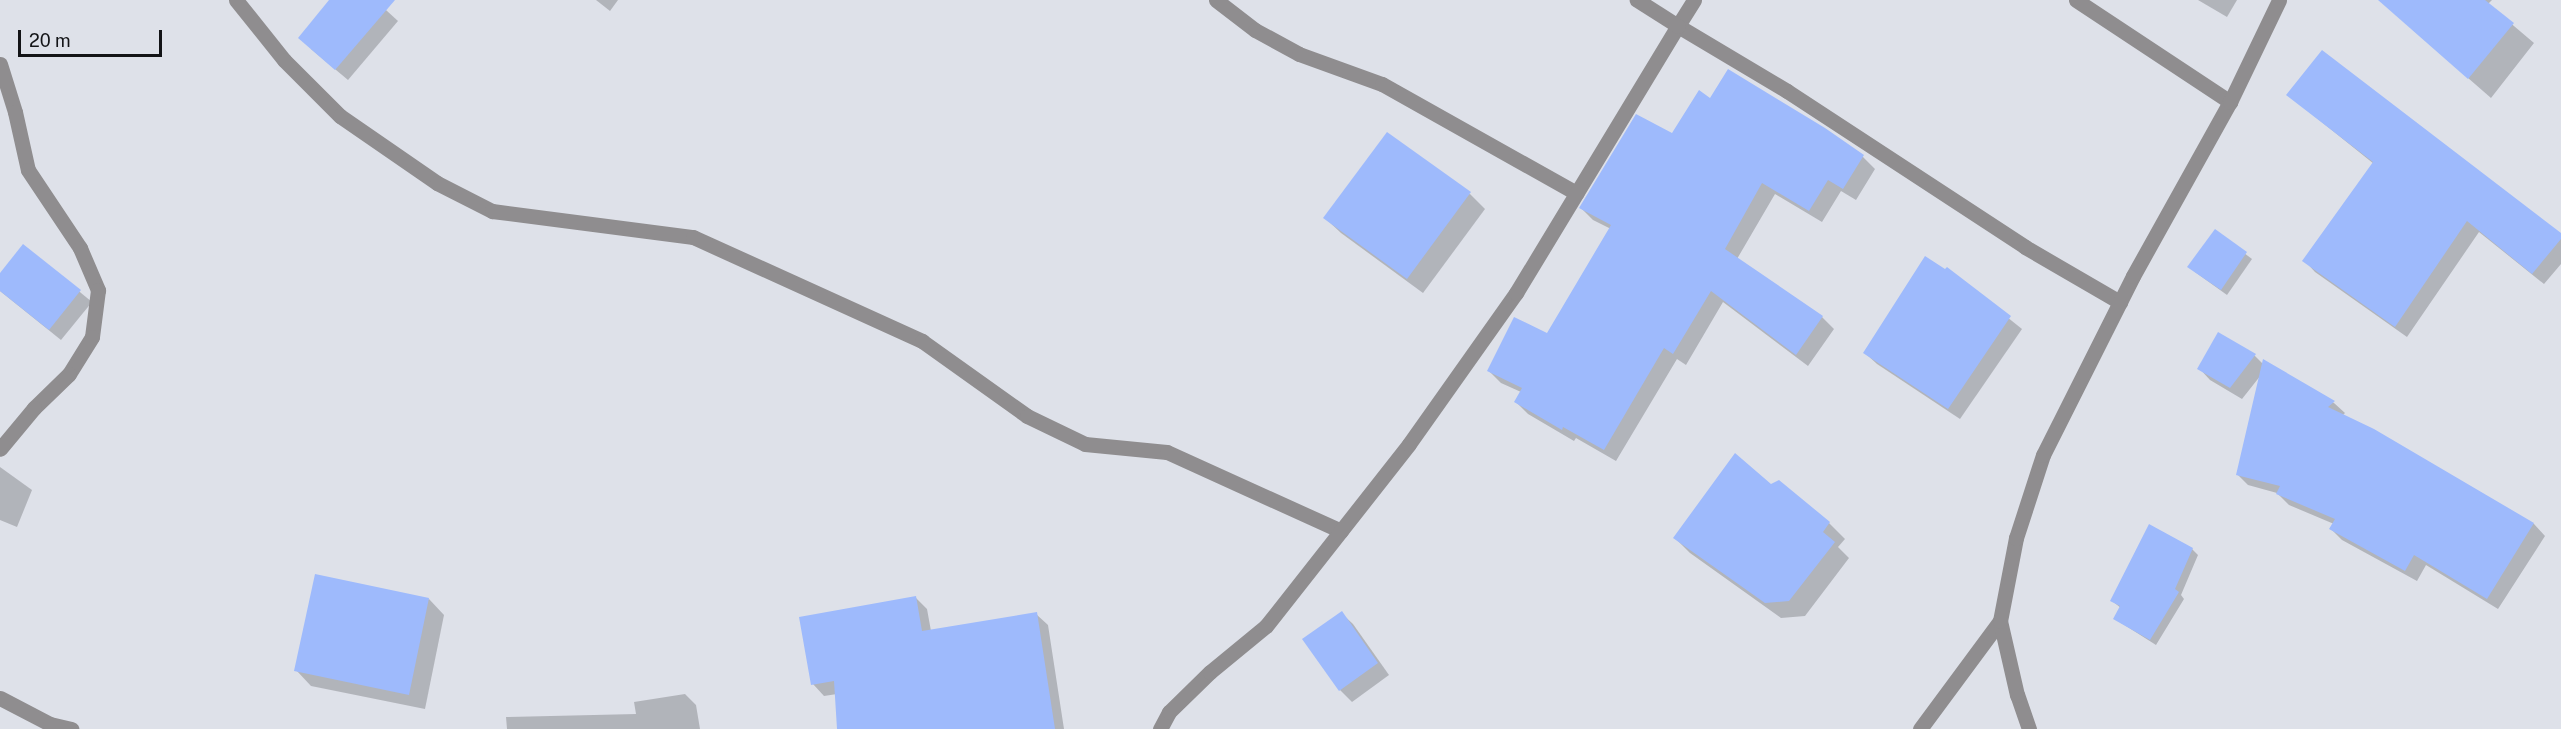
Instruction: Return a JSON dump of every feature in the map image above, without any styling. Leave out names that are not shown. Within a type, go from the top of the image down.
[{"type":"street","points":[[236,0],[284,60],[340,116],[437,183],[492,212],[693,237],[922,341],[1027,416],[1085,444],[1167,452],[1341,531]]},
{"type":"street","points":[[1216,0],[1255,30],[1299,54],[1382,84],[1576,193]]},
{"type":"street","points":[[1637,0],[1787,91],[2025,247],[2120,302]]},
{"type":"street","points":[[1160,729],[1169,712],[1210,672],[1266,626],[1409,444],[1516,293],[1694,0]]},
{"type":"street","points":[[2076,0],[2230,102]]},
{"type":"street","points":[[2029,729],[2017,695],[2000,621],[2016,538],[2043,455],[2120,302],[2230,102],[2279,0]]},
{"type":"street","points":[[0,63],[15,112],[28,170],[80,248],[98,290],[92,336],[75,365],[0,449]]},
{"type":"street","points":[[1920,729],[2000,621]]},
{"type":"street","points":[[0,698],[50,724],[71,729]]},
{"type":"building","points":[[329,0],[395,0],[335,70],[298,38]]},
{"type":"building","points":[[2378,0],[2485,0],[2514,23],[2468,79]]},
{"type":"building","points":[[2322,50],[2561,233],[2561,239],[2532,274],[2467,221],[2395,327],[2302,261],[2373,162],[2286,95]]},
{"type":"building","points":[[1728,69],[1825,128],[1864,155],[1843,189],[1828,180],[1809,211],[1762,183],[1725,249],[1823,316],[1796,355],[1711,291],[1673,354],[1664,348],[1604,450],[1563,427],[1562,430],[1514,402],[1522,388],[1487,371],[1514,317],[1547,333],[1611,225],[1579,208],[1636,114],[1672,133],[1699,90],[1710,98]]},
{"type":"building","points":[[1387,132],[1471,192],[1407,279],[1323,218]]},
{"type":"building","points":[[2215,229],[2247,252],[2221,290],[2187,267]]},
{"type":"building","points":[[23,244],[81,290],[49,330],[0,291],[0,273]]},
{"type":"building","points":[[1925,256],[1945,269],[1947,267],[2011,316],[1948,409],[1863,353]]},
{"type":"building","points":[[2218,332],[2256,354],[2230,388],[2197,369]]},
{"type":"building","points":[[2263,359],[2335,401],[2328,407],[2374,429],[2534,523],[2487,599],[2414,555],[2405,571],[2329,529],[2335,519],[2276,494],[2280,486],[2236,475]]},
{"type":"building","points":[[1735,453],[1771,484],[1779,480],[1830,522],[1823,532],[1835,542],[1789,601],[1765,603],[1673,538]]},
{"type":"building","points":[[2149,524],[2193,548],[2175,589],[2179,592],[2150,640],[2113,619],[2120,606],[2110,601]]},
{"type":"building","points":[[315,574],[429,598],[409,695],[294,671]]},
{"type":"building","points":[[916,596],[922,631],[1037,612],[1055,729],[837,729],[834,681],[811,685],[799,617]]},
{"type":"building","points":[[1342,611],[1378,663],[1339,691],[1302,639]]}]
